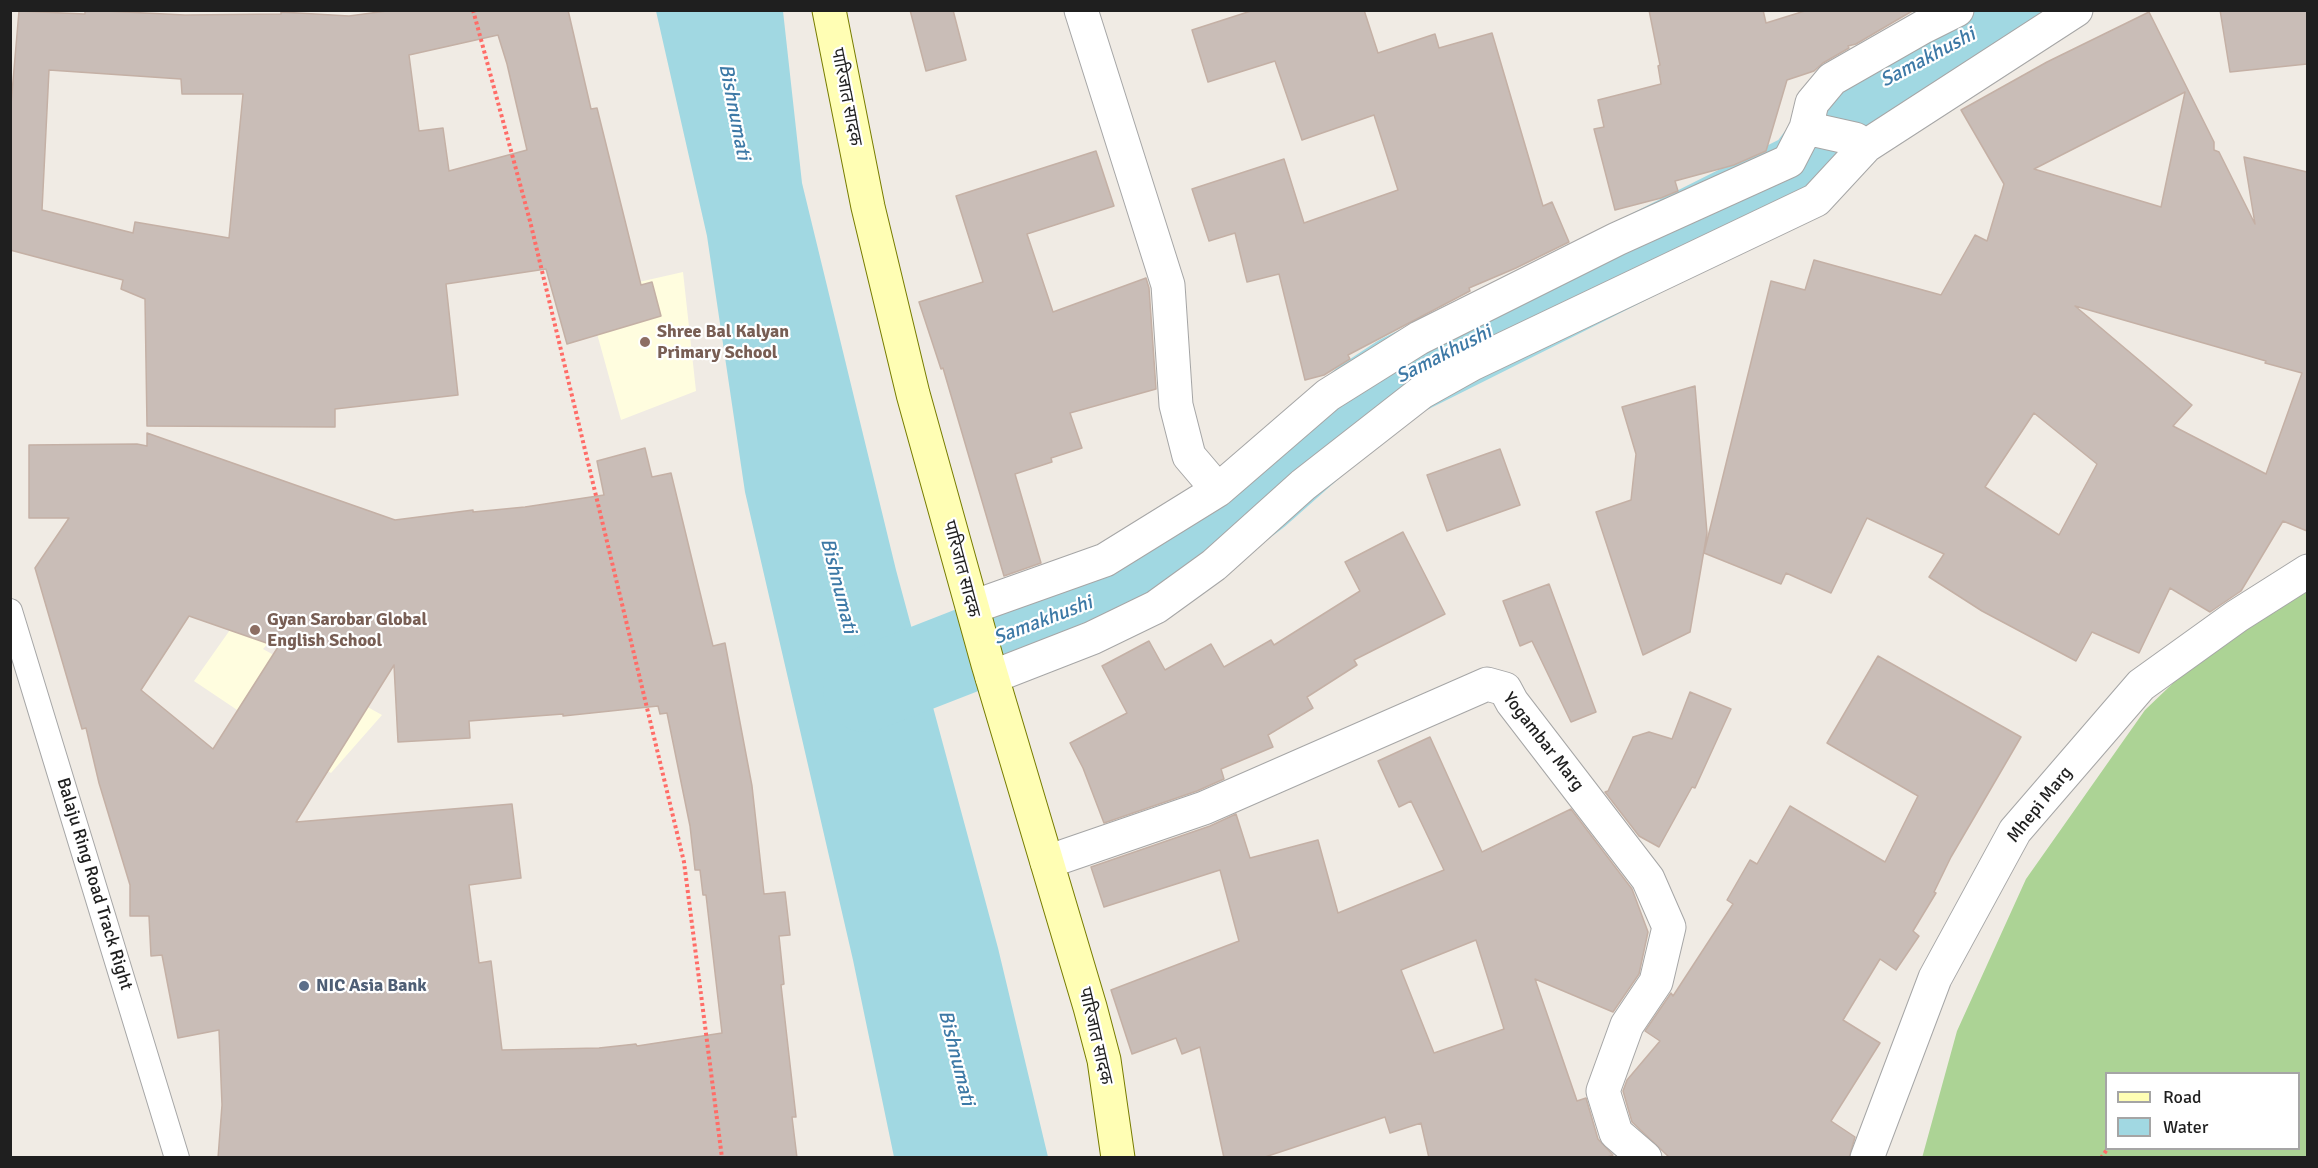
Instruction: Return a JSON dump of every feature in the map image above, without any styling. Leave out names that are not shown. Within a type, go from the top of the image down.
[{"type":"street","name":"पारिजात सादक","points":[[829,10],[868,207],[913,394],[990,670],[1104,1060],[1118,1158]]},
{"type":"street","points":[[1081,10],[1168,285],[1176,405],[1189,456],[1218,490]]},
{"type":"street","points":[[973,610],[1105,560],[1218,490],[1328,395],[1419,338],[1617,239],[1789,161],[1811,129],[1812,103],[1832,79],[1923,27],[1958,10]]},
{"type":"street","points":[[990,670],[1103,633],[1156,607],[1214,565],[1303,485],[1422,392],[1472,364],[1816,200],[1860,143],[2076,10]]},
{"type":"street","points":[[1811,129],[1860,143]]},
{"type":"street","name":"Mhepi Marg","points":[[1867,1158],[1935,978],[2015,831],[2142,685],[2237,616],[2307,571]]},
{"type":"street","name":"Yogambar Marg","points":[[1047,862],[1204,808],[1487,684],[1505,689],[1512,702],[1648,879],[1669,927],[1656,982],[1627,1025],[1603,1091],[1616,1132],[1645,1158]]},
{"type":"lane","name":"Balaju Ring Road Track Right","points":[[10,611],[177,1158]]},
{"type":"path","points":[[472,10],[530,221],[684,862],[722,1158]]},
{"type":"shaded area","name":"Shree Bal Kalyan Primary School","points":[[683,272],[696,391],[621,420],[586,294]]},
{"type":"shaded area","name":"Gyan Sarobar Global English School","points":[[317,590],[263,649],[382,715],[331,773],[194,681],[244,610]]},
{"type":"green space","points":[[2307,587],[2307,1157],[1922,1158],[1957,1031],[2026,879],[2145,710],[2241,618]]},
{"type":"water","name":"Bishnumati","points":[[656,11],[783,11],[802,183],[896,570],[998,948],[1048,1157],[894,1157],[853,960],[745,492],[707,236]]},
{"type":"building","points":[[85,10],[185,15],[281,14],[281,12],[349,16],[394,10],[568,10],[591,109],[597,108],[641,285],[652,282],[661,316],[567,344],[546,269],[446,284],[458,395],[335,409],[335,427],[147,426],[145,299],[121,289],[123,280],[10,250],[10,116],[19,11],[85,14]],"holes":[[[498,35],[527,150],[449,171],[443,128],[419,131],[409,55]],[[49,70],[181,79],[182,94],[243,94],[229,238],[135,222],[133,233],[42,210]]]},
{"type":"building","points":[[910,10],[953,10],[966,60],[926,71]]},
{"type":"building","points":[[1254,10],[1364,10],[1378,53],[1435,34],[1439,48],[1492,33],[1543,206],[1552,202],[1569,242],[1469,288],[1470,291],[1348,355],[1350,359],[1324,375],[1305,380],[1279,274],[1247,282],[1235,233],[1209,241],[1192,189],[1284,159],[1304,223],[1398,190],[1374,115],[1302,140],[1275,61],[1208,82],[1192,30]]},
{"type":"building","points":[[1649,10],[1763,10],[1766,23],[1808,10],[1914,10],[1856,44],[1848,46],[1849,48],[1814,71],[1787,80],[1766,151],[1734,165],[1675,181],[1678,191],[1661,198],[1615,210],[1594,129],[1604,127],[1598,100],[1661,84],[1658,66],[1660,65]]},
{"type":"building","points":[[2220,10],[2307,10],[2307,64],[2230,72]]},
{"type":"building","points":[[2149,12],[2214,142],[2214,150],[2219,152],[2255,224],[2244,157],[2307,172],[2307,531],[2283,521],[2241,591],[2210,612],[2170,588],[2139,653],[2092,632],[2076,661],[1982,611],[1929,577],[1944,554],[1867,518],[1831,593],[1786,573],[1781,584],[1704,553],[1771,281],[1805,290],[1814,260],[1941,295],[1975,235],[1987,241],[2004,184],[1961,110],[2047,62]],"holes":[[[2185,92],[2161,207],[2034,169]],[[2075,306],[2302,373],[2266,474],[2173,426],[2192,405]],[[2034,413],[2097,464],[2059,535],[1985,487]]]},
{"type":"building","points":[[1096,151],[1114,206],[1027,234],[1053,312],[1146,278],[1149,288],[1156,389],[1070,413],[1082,448],[1051,458],[1052,462],[1015,474],[1041,563],[1004,576],[943,368],[941,369],[919,302],[983,282],[956,196]]},
{"type":"building","points":[[1695,386],[1707,533],[1690,632],[1643,655],[1596,512],[1631,500],[1636,454],[1622,407]]},
{"type":"building","points":[[147,433],[395,520],[473,510],[473,512],[525,507],[604,495],[597,461],[645,448],[652,477],[671,473],[713,646],[725,643],[752,786],[764,894],[785,892],[790,935],[779,936],[784,984],[781,985],[796,1117],[792,1117],[797,1158],[218,1158],[222,1105],[219,1030],[178,1038],[162,955],[151,956],[149,916],[130,916],[130,885],[99,783],[86,728],[82,729],[35,568],[69,518],[29,518],[29,445],[137,444],[147,446]],"holes":[[[189,616],[278,647],[213,749],[141,690]],[[394,665],[398,742],[470,738],[469,721],[563,714],[563,716],[658,706],[660,714],[667,713],[690,826],[695,870],[700,870],[703,895],[706,895],[722,1033],[637,1046],[636,1044],[599,1048],[502,1050],[491,961],[479,963],[469,885],[521,878],[512,804],[296,822]]]},
{"type":"building","points":[[1500,449],[1520,505],[1447,531],[1427,475]]},
{"type":"building","points":[[1403,532],[1445,614],[1354,660],[1357,665],[1307,697],[1313,708],[1268,735],[1273,747],[1221,769],[1224,779],[1197,791],[1104,823],[1083,768],[1070,743],[1127,713],[1102,666],[1149,641],[1165,670],[1211,644],[1224,667],[1271,640],[1274,645],[1360,591],[1345,562]]},
{"type":"building","points":[[1549,584],[1596,712],[1571,722],[1532,641],[1520,646],[1503,601]]},
{"type":"building","points":[[1878,656],[2021,737],[1951,857],[1934,892],[1936,893],[1913,931],[1919,936],[1896,970],[1880,959],[1843,1020],[1880,1043],[1831,1121],[1855,1137],[1849,1158],[1670,1158],[1632,1122],[1623,1091],[1627,1080],[1660,1041],[1645,1031],[1671,993],[1673,996],[1733,904],[1727,900],[1750,860],[1757,864],[1790,806],[1885,862],[1918,796],[1827,743]]},
{"type":"building","points":[[1690,692],[1731,709],[1695,788],[1692,787],[1659,847],[1639,836],[1605,792],[1608,791],[1633,737],[1649,732],[1672,739]]},
{"type":"building","points":[[1430,737],[1482,852],[1571,809],[1632,889],[1648,932],[1639,974],[1613,1012],[1535,979],[1577,1101],[1586,1098],[1598,1139],[1613,1155],[1605,1158],[1429,1158],[1421,1123],[1390,1133],[1385,1117],[1262,1158],[1224,1158],[1200,1047],[1182,1054],[1176,1038],[1132,1054],[1111,990],[1239,941],[1220,870],[1104,907],[1091,867],[1210,826],[1236,814],[1250,858],[1318,840],[1338,913],[1444,870],[1411,801],[1399,807],[1378,761]],"holes":[[[1476,940],[1504,1029],[1434,1053],[1401,970]]]},
{"type":"waterway","name":"Samakhushi","points":[[865,690],[1142,582],[1257,495],[1364,400],[1399,377],[1806,173],[1869,90],[2017,10]]},
{"type":"place","name":"Shree Bal Kalyan Primary School","points":[[645,342]]},
{"type":"place","name":"Gyan Sarobar Global English School","points":[[255,630]]},
{"type":"place","name":"NIC Asia Bank","points":[[304,986]]}]
